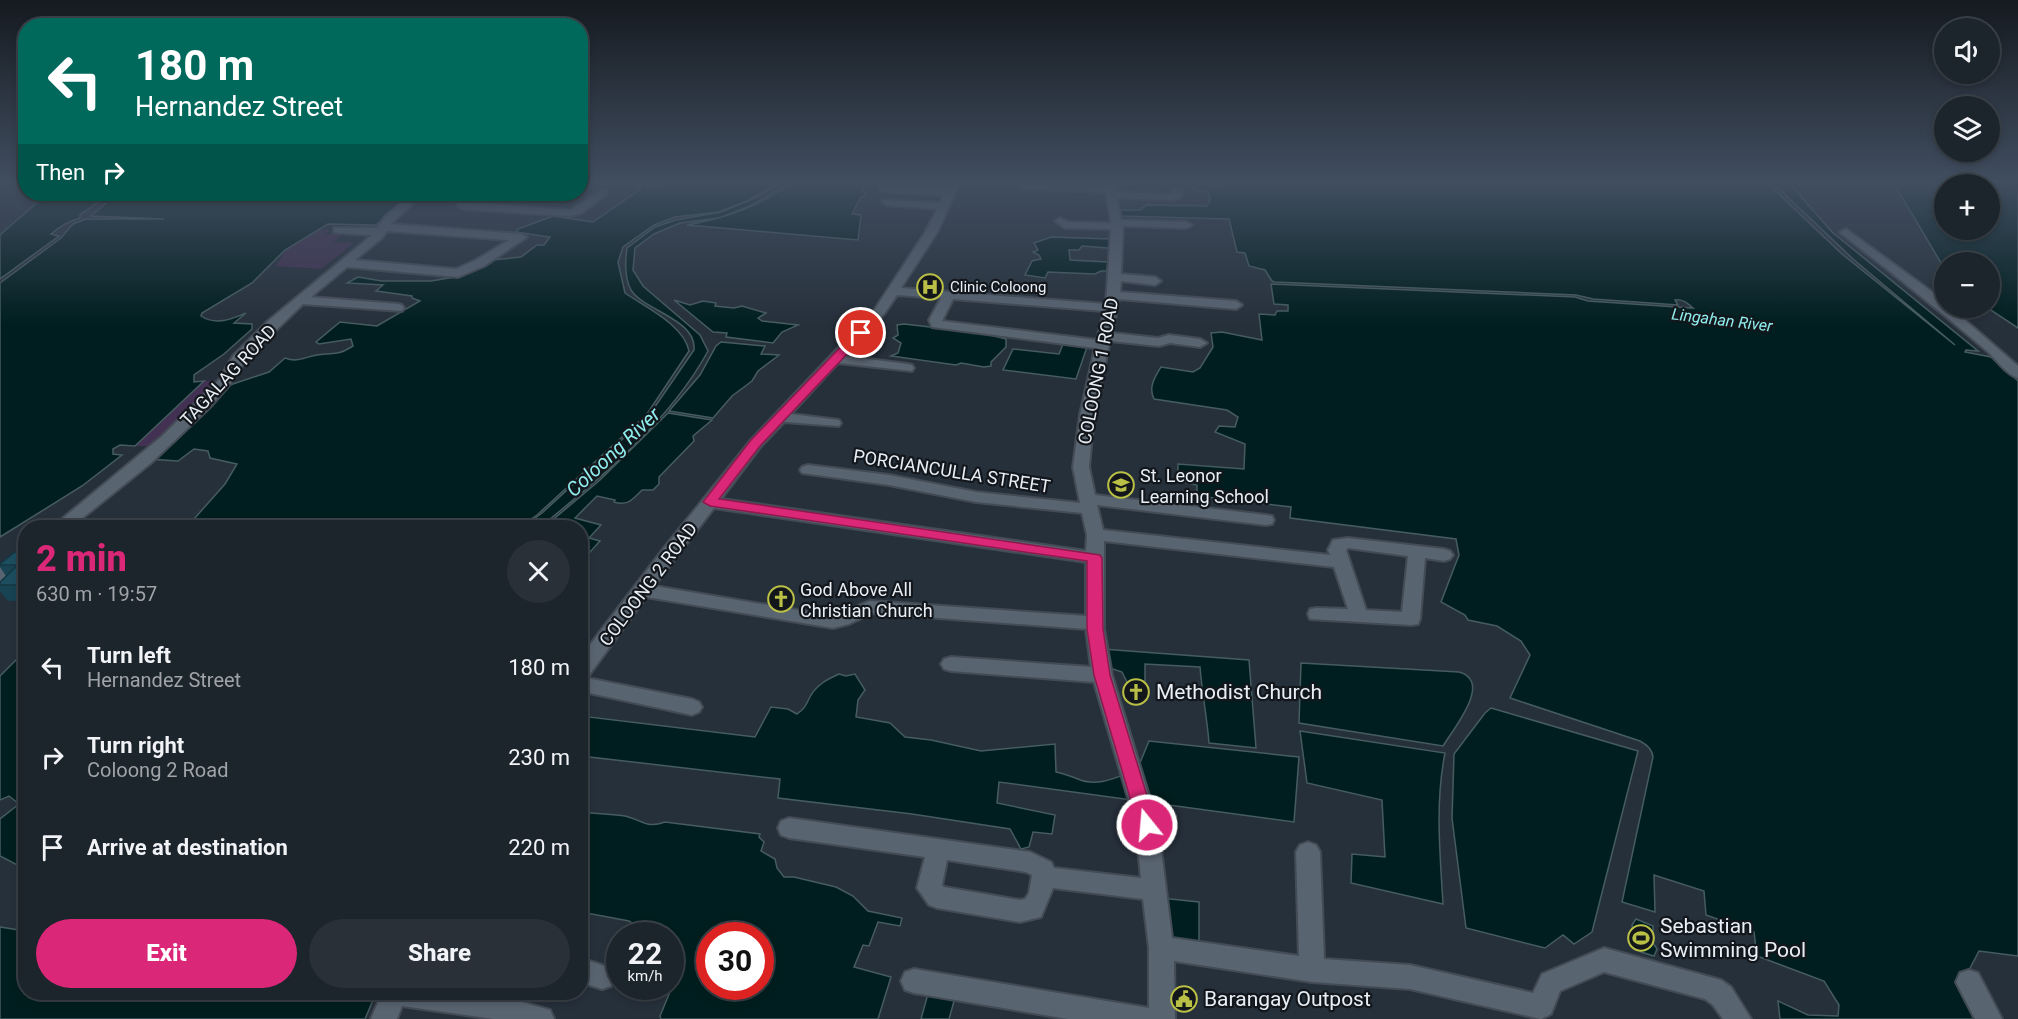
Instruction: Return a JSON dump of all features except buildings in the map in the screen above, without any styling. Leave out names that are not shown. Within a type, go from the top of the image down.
[{"type":"street","points":[[338,230],[521,237],[480,263],[454,273],[347,263]]},
{"type":"street","name":"TAGALAG ROAD","points":[[69,520],[138,465],[225,383],[238,358],[383,230]]},
{"type":"street","name":"COLOONG 2 ROAD","points":[[588,662],[756,443],[880,312],[933,230]]},
{"type":"street","name":"COLOONG 1 ROAD","points":[[1117,230],[1113,302],[1087,415],[1081,456],[1095,535],[1095,622],[1102,675],[1147,825],[1161,948],[1161,1019]]},
{"type":"street","points":[[1846,232],[1931,297],[2002,357],[2018,374]]},
{"type":"street","points":[[1114,274],[1153,276]]},
{"type":"street","points":[[894,291],[1113,302],[1236,305]]},
{"type":"street","points":[[949,295],[935,320],[937,324],[1103,341],[1159,342],[1169,339],[1200,343]]},
{"type":"street","points":[[302,300],[398,308]]},
{"type":"street","points":[[835,359],[907,368]]},
{"type":"street","points":[[780,417],[834,423]]},
{"type":"street","name":"PORCIANCULLA STREET","points":[[808,470],[889,480],[976,497],[1089,504],[1266,520]]},
{"type":"street","points":[[710,502],[1095,558]]},
{"type":"street","points":[[1095,535],[1341,562]]},
{"type":"street","points":[[1359,616],[1337,546],[1343,543],[1444,555]]},
{"type":"street","points":[[1317,614],[1411,619],[1417,552]]},
{"type":"street","points":[[0,577],[18,561]]},
{"type":"street","points":[[642,590],[833,622],[845,620],[870,607],[1095,622]]},
{"type":"street","points":[[951,664],[1102,675]]},
{"type":"street","points":[[588,686],[692,707]]},
{"type":"street","points":[[789,828],[938,849],[1036,864],[1043,869],[1044,877],[1038,901],[1032,909],[1026,911],[944,900],[932,893],[929,888],[938,849]]},
{"type":"street","points":[[1308,852],[1312,970]]},
{"type":"street","points":[[1044,877],[1154,890]]},
{"type":"street","points":[[1161,948],[1312,970],[1410,977],[1539,1007],[1545,1003],[1549,984],[1554,979],[1575,973],[1597,960],[1604,960],[1712,989],[1722,996],[1738,1019]]},
{"type":"street","points":[[915,981],[1144,1019]]},
{"type":"street","points":[[1969,982],[1989,1019]]},
{"type":"street","points":[[384,1019],[392,1000]]},
{"type":"street","points":[[448,1000],[493,1006],[541,1019]]},
{"type":"shaded area","points":[[318,230],[330,230],[325,235],[347,231],[333,242],[354,243],[321,269],[276,266],[286,250]]},
{"type":"shaded area","points":[[222,380],[154,446],[135,446],[204,381]]},
{"type":"water","points":[[6,230],[56,230],[51,234],[59,236],[0,279],[0,235]]},
{"type":"water","points":[[68,230],[319,230],[285,250],[252,283],[202,313],[201,316],[207,319],[218,321],[246,313],[234,323],[252,324],[252,329],[224,354],[194,375],[194,382],[204,381],[135,446],[120,445],[113,449],[113,454],[122,455],[82,486],[27,520],[18,520],[18,526],[0,537],[0,283],[61,238]]},
{"type":"water","points":[[518,230],[648,230],[623,247],[618,262],[625,293],[672,325],[686,342],[689,351],[647,414],[537,515],[530,520],[193,520],[225,484],[237,464],[210,458],[208,451],[194,449],[178,461],[148,459],[230,385],[269,372],[285,358],[297,360],[342,352],[353,346],[351,339],[319,344],[316,342],[340,322],[377,326],[420,301],[412,296],[376,291],[383,285],[347,283],[358,277],[382,281],[431,281],[455,277],[492,260],[521,257],[537,245],[544,245],[550,237],[516,232]]},
{"type":"water","name":"Coloong River","points":[[652,230],[665,230],[654,234],[635,248],[633,270],[643,286],[700,335],[708,351],[674,401],[632,447],[586,490],[549,520],[533,520],[650,414],[694,350],[693,339],[687,330],[647,304],[631,290],[626,275],[627,248]]},
{"type":"water","points":[[739,230],[859,230],[858,240]]},
{"type":"water","name":"Lingahan River","points":[[1232,230],[1816,230],[1842,254],[1955,345],[1853,259],[1822,230],[1830,230],[1934,315],[1934,318],[1938,318],[1978,351],[1966,350],[1965,352],[1991,357],[2018,381],[2018,956],[1979,951],[1968,972],[1979,1019],[1780,1019],[1778,1001],[1808,1015],[1838,1016],[1839,1005],[1824,981],[1757,956],[1754,932],[1706,915],[1704,891],[1654,875],[1655,912],[1622,902],[1653,757],[1652,752],[1640,741],[1510,698],[1530,655],[1521,641],[1497,626],[1468,620],[1465,615],[1441,602],[1459,555],[1456,539],[1290,518],[1291,507],[1197,496],[1197,485],[1178,481],[1178,464],[1244,469],[1245,444],[1215,432],[1219,426],[1235,427],[1238,417],[1227,410],[1154,399],[1152,395],[1153,382],[1161,367],[1193,372],[1200,368],[1213,347],[1211,333],[1222,332],[1262,340],[1259,314],[1275,315],[1277,311],[1288,311],[1288,305],[1274,304],[1271,284],[1575,297],[1588,301],[1693,308],[1678,300],[1675,300],[1678,305],[1593,299],[1576,295],[1275,282],[1265,270],[1249,266],[1245,253],[1237,252]]},
{"type":"water","points":[[1921,230],[1934,230],[1934,240],[2000,240],[2000,230],[2018,230],[2018,328],[2000,316],[2000,252],[1935,252]]},
{"type":"water","points":[[1051,237],[1111,239],[1108,248],[1082,246],[1079,250],[1069,250],[1070,260],[1108,262],[1107,271],[1095,274],[1048,272],[1045,278],[1025,275],[1032,261],[1041,259],[1033,252],[1038,250],[1034,243]]},
{"type":"water","points":[[674,300],[690,305],[703,301],[716,303],[715,306],[734,308],[742,306],[766,313],[758,318],[762,321],[798,325],[782,332],[773,343],[726,337],[727,333],[713,332]]},
{"type":"water","points":[[897,325],[982,333],[1006,339],[1006,347],[991,362],[991,366],[984,367],[891,356],[898,353],[901,343],[893,338],[898,335]]},
{"type":"water","points":[[721,342],[765,346],[761,354],[779,355],[758,371],[752,381],[732,396],[713,418],[669,411],[700,375],[716,346]]},
{"type":"water","points":[[1063,344],[1087,347],[1076,379],[1003,370],[1013,349],[1059,354]]},
{"type":"water","points":[[668,413],[712,420],[693,436],[694,441],[659,477],[659,484],[653,490],[642,490],[626,503],[614,502],[615,500],[597,496],[575,518],[582,520],[552,520],[600,480]]},
{"type":"water","points":[[588,522],[601,525],[589,538],[600,541],[588,554]]},
{"type":"water","points":[[1102,649],[1249,660],[1256,748],[1209,743],[1200,667],[1145,664],[1145,681],[1127,682],[1122,672],[1104,666]]},
{"type":"water","points":[[18,658],[18,803],[9,796],[0,800],[0,676]]},
{"type":"water","points":[[1301,663],[1459,672],[1469,677],[1472,695],[1462,717],[1443,746],[1299,723]]},
{"type":"water","points":[[839,674],[846,676],[855,674],[865,690],[858,700],[856,717],[890,723],[905,737],[981,751],[1055,744],[1056,772],[1086,781],[1101,782],[1137,770],[1149,741],[1299,757],[1294,822],[999,782],[997,803],[1055,815],[1052,834],[1033,832],[1029,847],[1021,849],[1010,829],[912,814],[778,798],[780,779],[588,757],[588,717],[755,737],[771,707],[788,709],[797,714],[804,708],[817,688]]},
{"type":"water","points":[[1491,708],[1638,751],[1592,932],[1574,944],[1563,935],[1545,948],[1466,928],[1452,818],[1454,754]]},
{"type":"water","points":[[1300,731],[1445,753],[1439,809],[1443,904],[1351,883],[1352,854],[1385,857],[1382,800],[1307,783]]},
{"type":"water","points":[[18,805],[18,865],[0,856],[0,819]]},
{"type":"water","points":[[588,812],[625,816],[653,825],[665,822],[760,834],[759,837],[764,842],[761,851],[775,859],[777,868],[784,877],[794,877],[836,887],[853,896],[868,911],[902,918],[900,926],[878,922],[869,946],[863,945],[854,967],[891,977],[878,1019],[661,1019],[660,1016],[667,1000],[684,1000],[684,922],[630,922],[588,913]]},
{"type":"water","points":[[1161,898],[1199,902],[1199,946],[1166,947]]},
{"type":"water","name":"Sebastian Swimming Pool","points":[[1636,919],[1653,926],[1653,933],[1649,937],[1657,949],[1654,956],[1641,952],[1635,947],[1632,925]]},
{"type":"water","points":[[0,927],[18,930],[18,1000],[373,1000],[365,1019],[0,1019]]},
{"type":"water","points":[[929,990],[956,994],[949,1019],[921,1019]]},
{"type":"place","name":"Clinic Coloong","points":[[930,287]]},
{"type":"place","name":"St. Leonor Learning School","points":[[1121,485]]},
{"type":"place","name":"God Above All Christian Church","points":[[781,599]]},
{"type":"place","name":"Methodist Church","points":[[1136,692]]},
{"type":"place","name":"Sebastian Swimming Pool","points":[[1641,938]]},
{"type":"place","name":"Barangay Outpost","points":[[1184,999]]},
{"type":"route","points":[[861,333],[756,443],[710,502],[1095,558],[1095,629],[1104,686],[1147,825]]}]
